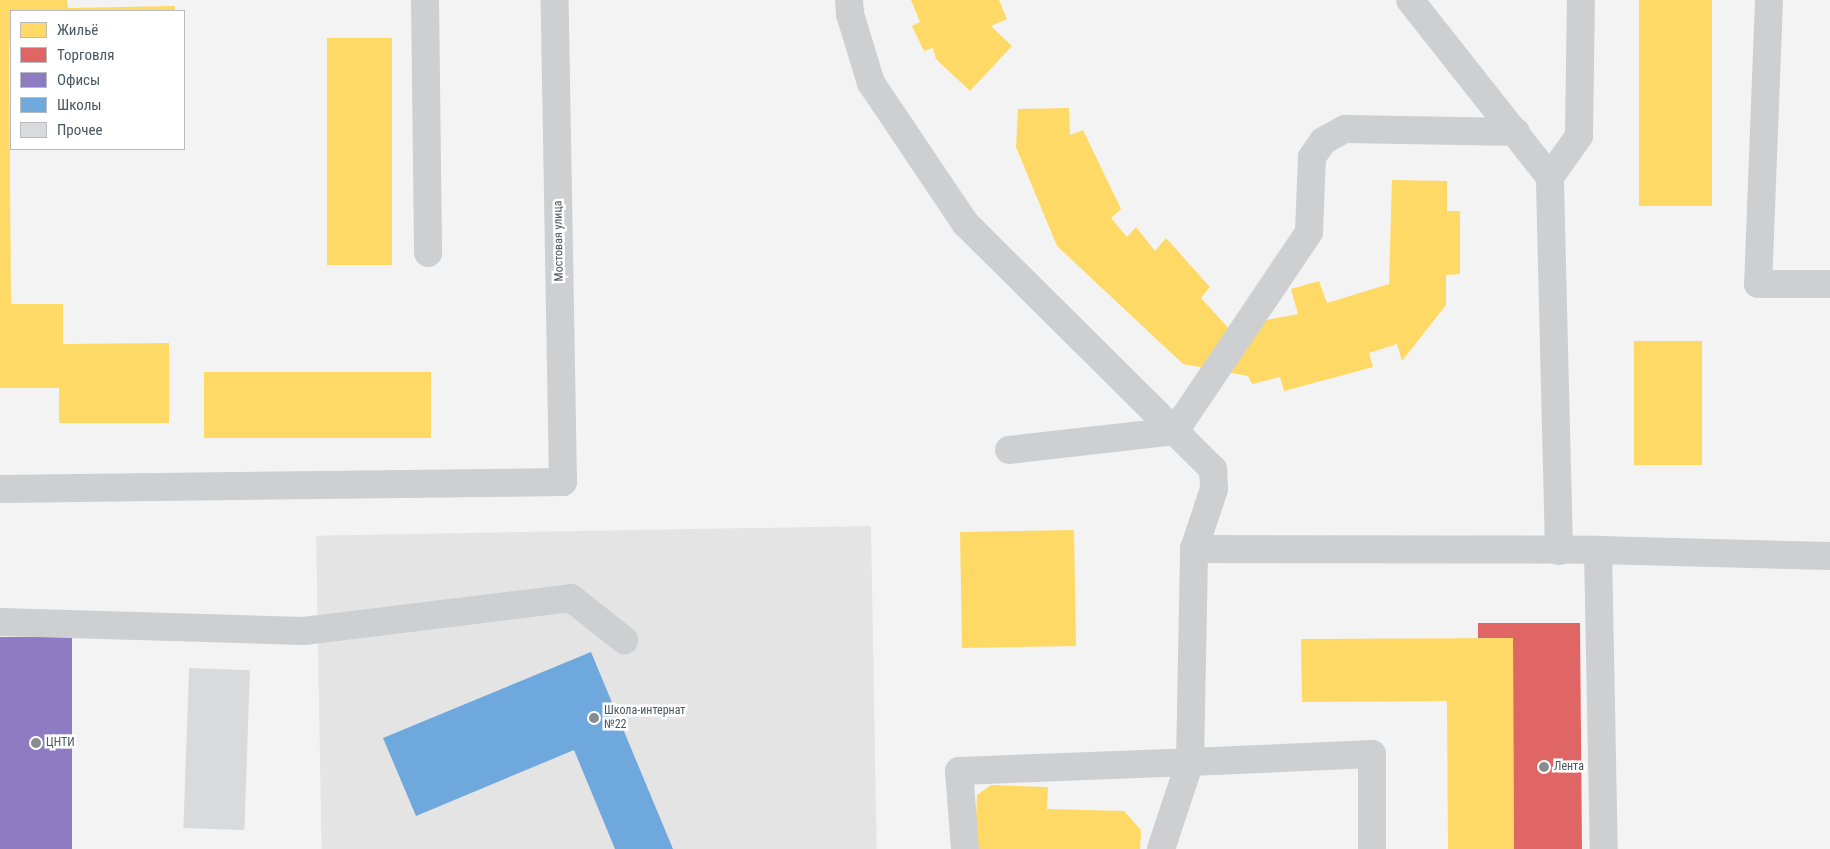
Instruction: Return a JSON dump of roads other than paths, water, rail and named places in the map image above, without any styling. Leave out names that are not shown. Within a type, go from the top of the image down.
[{"type":"lane","points":[[425,0],[428,253]]},
{"type":"lane","name":"Мостовая улица","points":[[0,489],[563,482],[555,0]]},
{"type":"lane","points":[[849,0],[850,14],[871,83],[965,223],[1213,469],[1214,489],[1194,549],[1190,762],[1161,849]]},
{"type":"lane","points":[[1410,0],[1550,177],[1559,551]]},
{"type":"lane","points":[[1550,177],[1579,136],[1581,0]]},
{"type":"lane","points":[[1769,0],[1758,284],[1830,284]]},
{"type":"lane","points":[[1009,450],[1175,431],[1309,232],[1312,158],[1323,141],[1345,129],[1516,132]]},
{"type":"lane","points":[[1194,549],[1598,550],[1830,556]]},
{"type":"lane","points":[[1598,550],[1604,849]]},
{"type":"lane","points":[[0,622],[304,631],[571,598],[624,640]]},
{"type":"lane","points":[[965,849],[959,772],[1372,754],[1372,849]]},
{"type":"place","name":"Школа-интернат №22","points":[[594,718]]},
{"type":"place","name":"ЦНТИ","points":[[36,743]]},
{"type":"place","name":"Лента","points":[[1544,767]]}]
